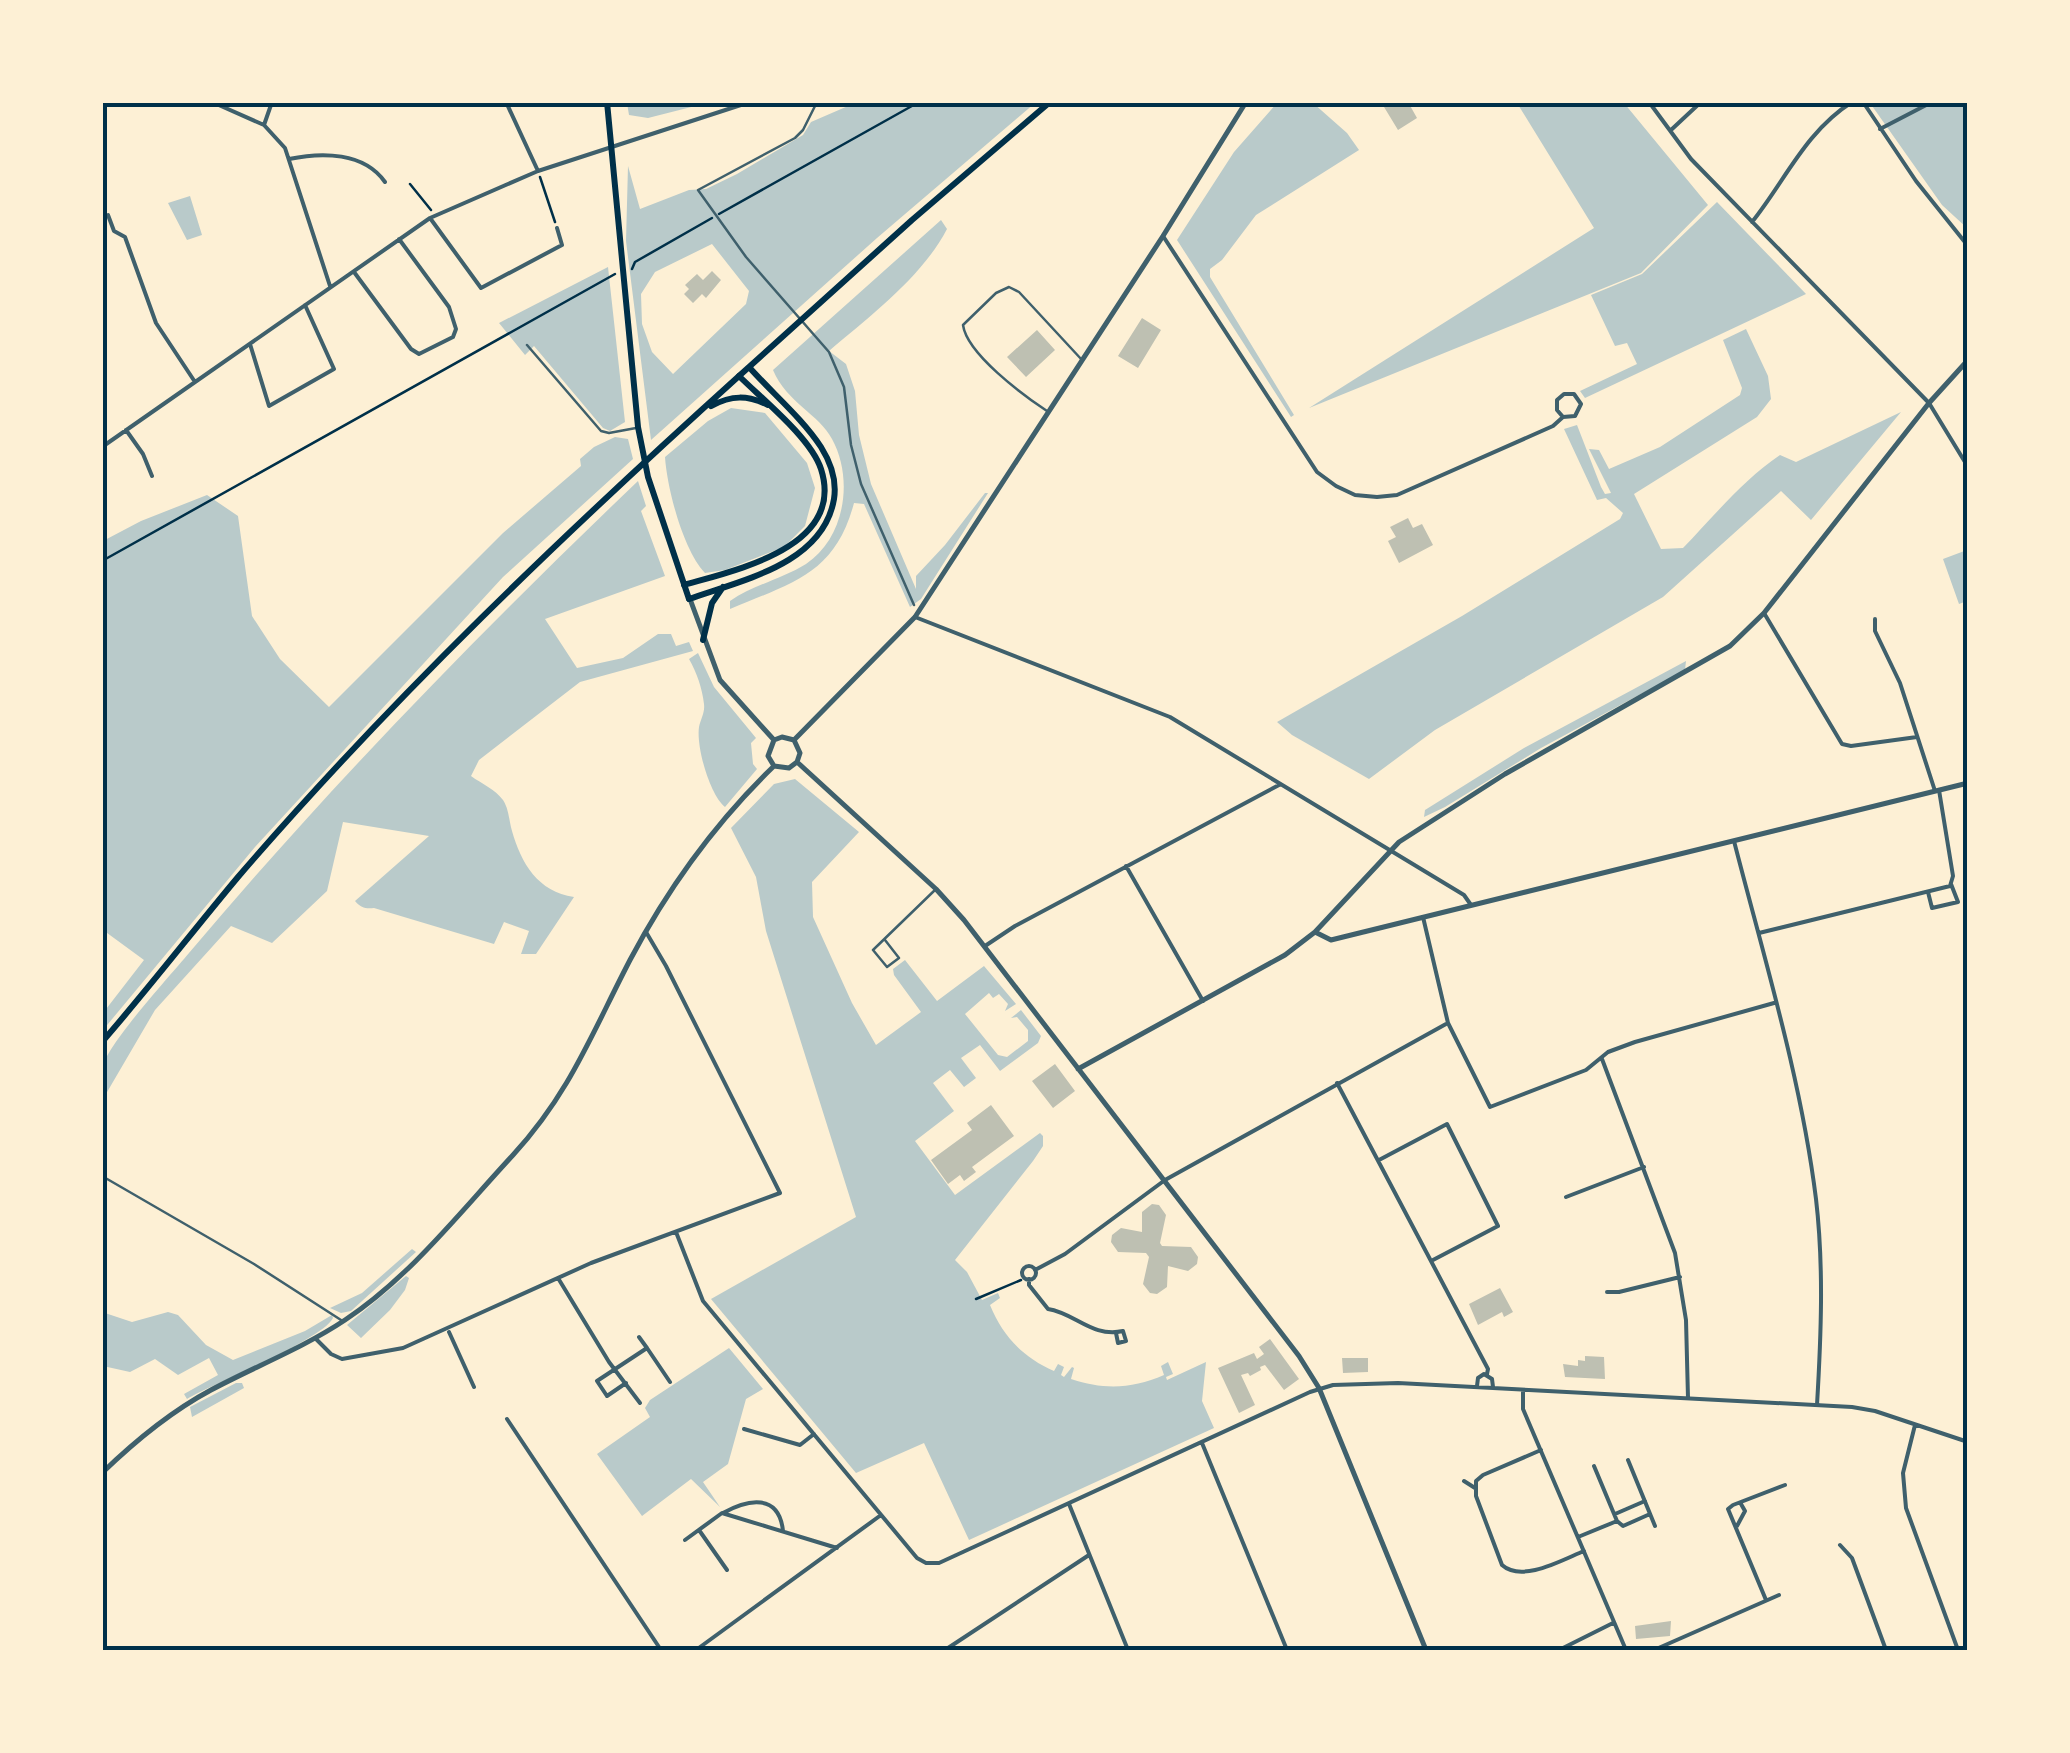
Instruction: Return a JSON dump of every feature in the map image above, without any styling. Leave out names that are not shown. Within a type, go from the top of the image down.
[{"type":"main road","points":[[607,102],[638,427],[648,478],[690,599],[802,552],[827,522],[835,492],[830,462],[819,444],[749,367]]},
{"type":"main road","points":[[102,1046],[239,876],[503,596],[739,376],[1050,102]]},
{"type":"main road","points":[[684,586],[782,552],[796,543],[816,519],[822,501],[820,468],[810,450],[739,376]]},
{"type":"main road","points":[[693,418],[717,403],[737,397],[749,396],[768,404]]},
{"type":"main road","points":[[704,640],[712,603],[724,586]]},
{"type":"street","points":[[212,102],[264,125],[276,136],[289,159],[330,286]]},
{"type":"street","points":[[264,125],[272,102]]},
{"type":"street","points":[[506,102],[538,171]]},
{"type":"street","points":[[102,438],[105,446],[432,217],[538,171],[750,102]]},
{"type":"street","points":[[794,740],[915,617],[1246,102]]},
{"type":"street","points":[[1649,102],[1691,159],[1929,403],[1968,467]]},
{"type":"street","points":[[1670,131],[1701,102]]},
{"type":"street","points":[[1752,222],[1800,150],[1852,102]]},
{"type":"street","points":[[1863,102],[1916,182],[1968,246]]},
{"type":"street","points":[[1880,129],[1932,102]]},
{"type":"street","points":[[289,159],[315,153],[335,155],[378,172],[385,182]]},
{"type":"street","points":[[108,215],[114,231],[125,236],[156,323],[195,382]]},
{"type":"street","points":[[432,217],[481,288],[562,246],[557,228]]},
{"type":"street","points":[[1163,236],[1318,472],[1345,491],[1377,497],[1397,495],[1553,426],[1563,417],[1571,418],[1580,411],[1580,401],[1574,394],[1564,394],[1558,400],[1557,410],[1563,417]]},
{"type":"street","points":[[353,271],[412,350],[419,354],[453,337],[456,329],[449,307],[399,239]]},
{"type":"street","points":[[250,344],[269,406],[334,369],[304,305]]},
{"type":"street","points":[[1078,1069],[1275,961],[1314,932],[1390,849],[1505,774],[1718,654],[1764,613],[1929,403],[1968,360]]},
{"type":"street","points":[[126,430],[144,454],[152,476]]},
{"type":"street","points":[[690,599],[720,680],[774,740]]},
{"type":"street","points":[[1764,613],[1842,744],[1917,736]]},
{"type":"street","points":[[915,617],[1170,717],[1464,895],[1471,905]]},
{"type":"street","points":[[1874,619],[1874,630],[1900,683],[1937,790],[1958,902],[1932,908],[1928,892]]},
{"type":"street","points":[[782,736],[794,740],[800,748],[798,762],[784,769],[774,766],[768,756],[774,740],[782,736]]},
{"type":"street","points":[[798,762],[936,889],[985,946],[1287,1338],[1320,1388],[1426,1650]]},
{"type":"street","points":[[103,1470],[187,1404],[343,1322],[407,1268],[539,1126],[578,1068],[646,932],[690,859],[774,766]]},
{"type":"street","points":[[1314,932],[1331,940],[1968,783]]},
{"type":"street","points":[[985,946],[1015,926],[1281,784]]},
{"type":"street","points":[[1734,841],[1801,1112],[1816,1200],[1822,1310],[1817,1405]]},
{"type":"street","points":[[1126,866],[1203,1001]]},
{"type":"street","points":[[1757,934],[1952,884]]},
{"type":"street","points":[[1423,917],[1448,1023],[1490,1108],[1586,1070],[1608,1052],[1774,1003]]},
{"type":"street","points":[[316,1339],[331,1354],[342,1358],[403,1348],[558,1278],[780,1194],[646,932]]},
{"type":"street","points":[[1116,1333],[1083,1326],[1048,1309],[1022,1272],[1026,1267],[1035,1270],[1065,1254],[1164,1180],[1448,1023]]},
{"type":"street","points":[[1602,1059],[1670,1238],[1680,1277],[1686,1320],[1688,1398]]},
{"type":"street","points":[[1336,1083],[1488,1368],[1487,1374]]},
{"type":"street","points":[[1378,1160],[1447,1124],[1498,1226],[1432,1261]]},
{"type":"street","points":[[1566,1196],[1644,1167]]},
{"type":"street","points":[[676,1232],[703,1302],[917,1558],[932,1564],[1320,1388],[1382,1383],[1477,1386],[1817,1405],[1864,1409],[1968,1442]]},
{"type":"street","points":[[1027,1279],[1034,1277],[1035,1270]]},
{"type":"street","points":[[1607,1292],[1680,1277]]},
{"type":"street","points":[[558,1278],[608,1362],[640,1403]]},
{"type":"street","points":[[448,1330],[474,1387]]},
{"type":"street","points":[[639,1337],[670,1382]]},
{"type":"street","points":[[626,1383],[607,1396],[597,1382],[647,1348]]},
{"type":"street","points":[[1477,1386],[1478,1378],[1487,1374]]},
{"type":"street","points":[[1487,1374],[1493,1387]]},
{"type":"street","points":[[1522,1390],[1522,1409],[1626,1650]]},
{"type":"street","points":[[507,1419],[661,1650]]},
{"type":"street","points":[[1915,1425],[1903,1472],[1906,1508],[1958,1650]]},
{"type":"street","points":[[744,1429],[800,1446],[814,1434]]},
{"type":"street","points":[[1202,1443],[1286,1650]]},
{"type":"street","points":[[1475,1488],[1482,1475],[1541,1450]]},
{"type":"street","points":[[1628,1460],[1655,1526]]},
{"type":"street","points":[[1594,1466],[1623,1526],[1650,1514]]},
{"type":"street","points":[[1464,1481],[1475,1488],[1502,1566],[1509,1571],[1551,1564],[1584,1551]]},
{"type":"street","points":[[1766,1600],[1728,1510],[1785,1485]]},
{"type":"street","points":[[685,1540],[748,1501],[766,1504],[780,1517],[783,1532]]},
{"type":"street","points":[[1578,1538],[1645,1501]]},
{"type":"street","points":[[1068,1504],[1128,1650]]},
{"type":"street","points":[[1736,1527],[1745,1511],[1741,1504]]},
{"type":"street","points":[[722,1514],[837,1548]]},
{"type":"street","points":[[696,1650],[881,1515]]},
{"type":"street","points":[[699,1530],[728,1570]]},
{"type":"street","points":[[1840,1545],[1852,1558],[1886,1650]]},
{"type":"street","points":[[946,1650],[1089,1554]]},
{"type":"street","points":[[1654,1650],[1779,1594]]},
{"type":"street","points":[[1560,1650],[1614,1622]]},
{"type":"lane","points":[[817,102],[795,138],[698,190],[746,258],[829,352],[848,404],[851,445],[861,484],[914,605]]},
{"type":"lane","points":[[1049,412],[1010,385],[969,339],[964,325],[1008,286],[1019,292],[1083,361]]},
{"type":"lane","points":[[527,345],[601,431],[638,427]]},
{"type":"lane","points":[[885,940],[899,958],[887,968],[872,950],[936,889]]},
{"type":"lane","points":[[102,1176],[306,1295],[343,1322]]},
{"type":"path","points":[[102,560],[607,277],[630,270],[635,262],[918,102]]},
{"type":"path","points":[[538,171],[557,228]]},
{"type":"path","points":[[410,184],[432,217]]},
{"type":"path","points":[[976,1299],[1027,1279]]},
{"type":"shaded area","points":[[627,102],[707,103],[648,118],[629,115]]},
{"type":"shaded area","points":[[855,103],[1035,103],[651,440],[626,241],[628,166],[640,209],[689,190],[706,189],[737,174],[803,135],[811,122]],"holes":[[[712,244],[749,291],[746,304],[673,374],[652,352],[642,324],[641,294],[655,272]]]},
{"type":"shaded area","points":[[1277,103],[1313,103],[1347,133],[1359,150],[1256,215],[1222,260],[1210,269],[1210,277],[1294,415],[1291,417],[1177,240],[1234,152]]},
{"type":"shaded area","points":[[1517,103],[1624,103],[1708,205],[1641,273],[1309,408],[1594,228]]},
{"type":"shaded area","points":[[1870,103],[1967,103],[1967,228],[1942,205]]},
{"type":"shaded area","points":[[190,196],[202,235],[187,240],[168,203]]},
{"type":"shaded area","points":[[1717,202],[1806,294],[1585,398],[1580,391],[1637,364],[1627,343],[1615,346],[1591,295],[1642,274]]},
{"type":"shaded area","points":[[941,220],[947,229],[924,263],[894,295],[829,351],[846,364],[855,391],[859,435],[871,484],[916,589],[916,576],[988,493],[921,599],[910,607],[864,504],[854,503],[835,546],[808,573],[730,609],[730,601],[797,569],[819,553],[830,539],[842,507],[843,472],[832,439],[786,391],[773,370]]},
{"type":"shaded area","points":[[608,267],[625,422],[610,431],[603,428],[534,346],[525,355],[499,323]]},
{"type":"shaded area","points":[[1746,329],[1768,376],[1771,399],[1757,417],[1634,494],[1661,549],[1683,548],[1741,487],[1780,455],[1796,462],[1901,412],[1811,520],[1781,491],[1663,597],[1435,730],[1369,779],[1292,735],[1277,722],[1462,616],[1620,519],[1623,513],[1606,498],[1597,500],[1564,429],[1577,425],[1601,487],[1605,494],[1611,493],[1589,449],[1599,450],[1609,469],[1660,447],[1740,395],[1742,388],[1723,340]]},
{"type":"shaded area","points":[[731,408],[765,413],[807,463],[815,488],[805,526],[784,547],[725,570],[705,573],[690,550],[678,518],[665,457],[708,421]]},
{"type":"shaded area","points":[[615,437],[628,439],[633,459],[503,577],[255,847],[103,1030],[103,1013],[144,960],[103,930],[103,541],[207,495],[238,516],[252,616],[280,659],[329,707],[503,533],[581,466],[580,459]]},
{"type":"shaded area","points":[[638,481],[646,506],[641,511],[665,576],[545,619],[577,668],[623,658],[658,634],[671,634],[676,646],[689,642],[693,651],[580,682],[479,760],[471,776],[503,800],[516,843],[533,874],[550,889],[574,897],[536,954],[521,954],[529,931],[504,922],[494,944],[359,905],[355,901],[429,836],[343,822],[327,891],[272,943],[231,926],[155,1010],[103,1099],[102,1068],[115,1043],[242,891],[407,711]]},
{"type":"shaded area","points":[[1967,550],[1967,601],[1959,604],[1943,559]]},
{"type":"shaded area","points":[[698,653],[714,687],[756,738],[751,743],[757,769],[725,807],[709,782],[700,746],[704,704],[689,659]]},
{"type":"shaded area","points":[[1686,661],[1685,670],[1424,817],[1425,810],[1524,748]]},
{"type":"shaded area","points":[[795,779],[859,832],[812,882],[813,917],[876,1045],[921,1012],[894,975],[893,969],[905,960],[937,1001],[984,966],[1016,1004],[1005,1011],[1008,1004],[999,994],[993,998],[989,993],[965,1014],[998,1055],[1007,1057],[1028,1041],[1028,1030],[1017,1017],[1011,1018],[1021,1010],[1041,1036],[1038,1043],[1000,1071],[980,1045],[961,1058],[976,1078],[964,1087],[950,1070],[933,1083],[954,1111],[915,1141],[955,1195],[1040,1133],[1043,1136],[1043,1146],[1033,1161],[955,1260],[967,1272],[982,1300],[998,1293],[1000,1298],[990,1305],[1001,1327],[1033,1360],[1054,1371],[1058,1364],[1064,1367],[1064,1377],[1072,1367],[1071,1379],[1083,1383],[1141,1383],[1164,1375],[1161,1366],[1168,1362],[1173,1374],[1167,1380],[1206,1362],[1202,1401],[1214,1428],[969,1540],[924,1443],[856,1473],[711,1299],[856,1217],[766,931],[756,877],[731,828],[774,784]]},
{"type":"shaded area","points":[[412,1249],[416,1252],[351,1311],[341,1313],[330,1308],[362,1293]]},
{"type":"shaded area","points":[[406,1276],[409,1278],[405,1290],[361,1338],[347,1325]]},
{"type":"shaded area","points":[[102,1312],[132,1322],[168,1312],[178,1315],[206,1345],[233,1360],[305,1331],[332,1315],[333,1318],[290,1349],[187,1399],[184,1394],[218,1375],[209,1358],[178,1375],[155,1359],[130,1372],[103,1366]]},
{"type":"shaded area","points":[[729,1348],[763,1389],[746,1399],[728,1464],[703,1482],[720,1507],[691,1479],[642,1516],[597,1454],[650,1417],[645,1408],[650,1400]]},
{"type":"shaded area","points":[[242,1383],[244,1388],[192,1417],[190,1407]]},
{"type":"building","points":[[1381,102],[1408,102],[1417,118],[1398,130]]},
{"type":"building","points":[[712,271],[721,280],[706,298],[702,294],[693,303],[684,294],[689,289],[685,285],[697,274],[703,280]]},
{"type":"building","points":[[1142,318],[1161,330],[1138,368],[1118,356]]},
{"type":"building","points":[[1037,330],[1055,350],[1026,377],[1007,357]]},
{"type":"building","points":[[1408,518],[1413,528],[1422,524],[1433,545],[1399,563],[1388,541],[1396,537],[1390,527]]},
{"type":"building","points":[[1055,1064],[1075,1091],[1053,1108],[1032,1081]]},
{"type":"building","points":[[991,1105],[1014,1136],[972,1167],[976,1172],[964,1181],[960,1175],[948,1184],[931,1160],[972,1130],[967,1123]]},
{"type":"building","points":[[1152,1204],[1159,1205],[1166,1215],[1162,1246],[1191,1247],[1198,1257],[1197,1264],[1188,1271],[1168,1266],[1167,1287],[1157,1294],[1150,1293],[1143,1284],[1149,1257],[1146,1253],[1118,1252],[1111,1242],[1112,1235],[1121,1228],[1142,1232],[1142,1212]]},
{"type":"building","points":[[1500,1288],[1513,1312],[1504,1317],[1502,1312],[1478,1325],[1469,1304]]},
{"type":"building","points":[[1270,1339],[1299,1379],[1284,1390],[1265,1365],[1250,1376],[1241,1375],[1255,1405],[1239,1413],[1218,1368],[1254,1353],[1257,1359],[1264,1354],[1259,1347]]},
{"type":"building","points":[[1585,1356],[1604,1357],[1605,1379],[1565,1377],[1563,1364],[1578,1366],[1578,1360],[1585,1361]]},
{"type":"building","points":[[1342,1358],[1368,1358],[1368,1372],[1343,1373]]},
{"type":"building","points":[[1671,1621],[1670,1636],[1636,1639],[1635,1626]]}]
